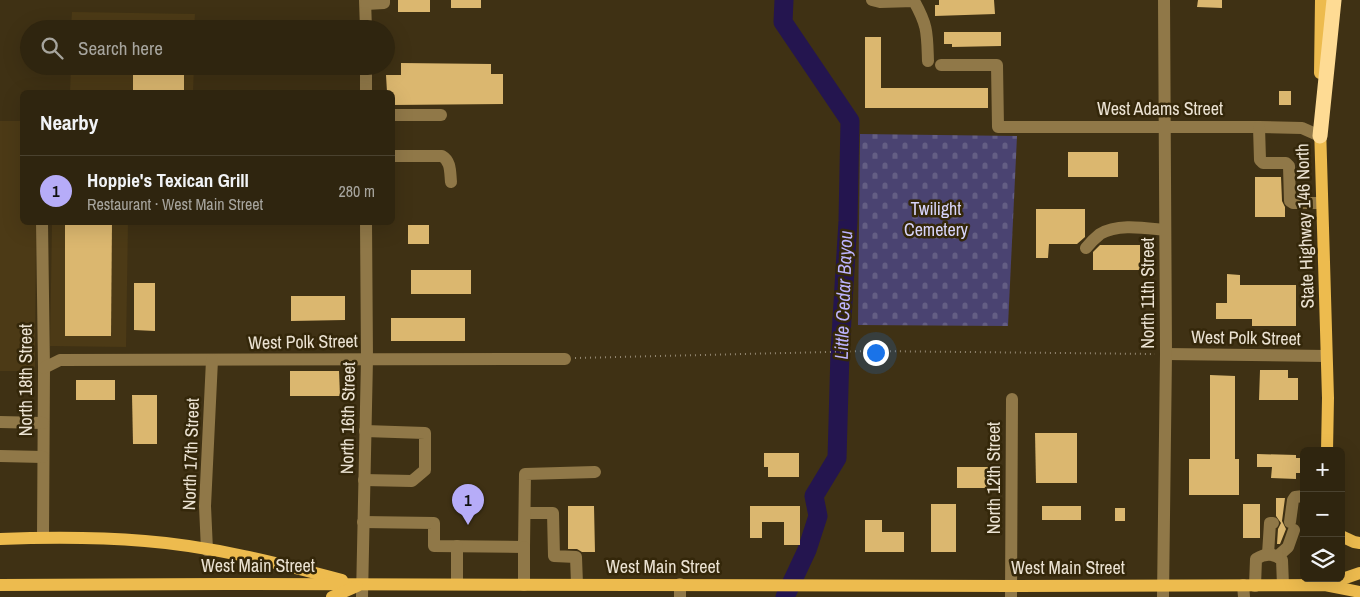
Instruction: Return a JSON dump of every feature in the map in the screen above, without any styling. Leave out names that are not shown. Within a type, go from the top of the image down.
[{"type":"highway","points":[[1320,136],[1334,0]]},
{"type":"main road","name":"State Highway 146 North","points":[[1321,0],[1320,136],[1327,447]]},
{"type":"main road","points":[[0,539],[42,537],[145,541],[282,564],[362,591]]},
{"type":"main road","points":[[1343,537],[1360,543]]},
{"type":"main road","name":"West Main Street","points":[[1325,587],[1360,573]]},
{"type":"main road","name":"West Main Street","points":[[0,585],[362,591],[457,584],[577,584],[680,591],[764,584],[859,585],[1011,592],[1247,589],[1283,585],[1325,587],[1360,592]]},
{"type":"main road","points":[[332,597],[362,591]]},
{"type":"street","points":[[366,20],[366,2],[384,3],[384,0]]},
{"type":"street","points":[[872,0],[880,2],[914,1],[923,18],[927,32],[928,61]]},
{"type":"street","name":"North 11th Street","points":[[1163,591],[1166,354],[1164,0]]},
{"type":"street","name":"West Adams Street","points":[[941,65],[997,65],[998,127],[1165,126],[1302,128],[1320,136]]},
{"type":"street","points":[[366,75],[366,90]]},
{"type":"street","points":[[395,116],[440,115]]},
{"type":"street","points":[[1258,127],[1260,160],[1263,163],[1286,163],[1289,166],[1290,200],[1293,203],[1322,203]]},
{"type":"street","points":[[395,156],[442,156],[446,158],[448,163],[451,182]]},
{"type":"street","name":"North 18th Street","points":[[42,225],[44,368],[42,537]]},
{"type":"street","name":"North 16th Street","points":[[362,591],[367,358],[366,225]]},
{"type":"street","points":[[1086,248],[1098,235],[1106,231],[1126,227],[1165,230]]},
{"type":"street","name":"West Polk Street","points":[[1166,354],[1326,356]]},
{"type":"street","name":"West Polk Street","points":[[44,368],[60,360],[565,359]]},
{"type":"street","name":"North 17th Street","points":[[207,550],[206,506],[212,360]]},
{"type":"street","name":"North 12th Street","points":[[1011,592],[1012,399]]},
{"type":"street","points":[[0,422],[43,423]]},
{"type":"street","points":[[364,480],[412,481],[425,470],[425,433],[365,431]]},
{"type":"street","points":[[0,456],[43,457]]},
{"type":"street","points":[[524,585],[525,474],[596,472]]},
{"type":"street","points":[[1247,589],[1256,559],[1273,555],[1288,547],[1292,500],[1295,496],[1300,496]]},
{"type":"street","points":[[524,513],[553,513],[554,556],[576,557],[577,584]]},
{"type":"street","points":[[363,522],[434,523],[434,546],[524,546]]},
{"type":"street","points":[[1273,555],[1270,523],[1289,526]]},
{"type":"street","points":[[457,546],[457,584]]},
{"type":"street","points":[[1273,555],[1282,560],[1283,585]]},
{"type":"path","points":[[565,359],[870,351],[1166,354]]},
{"type":"shaded area","points":[[72,12],[195,14],[195,20],[72,20]]},
{"type":"shaded area","points":[[71,75],[194,75],[193,90],[70,90]]},
{"type":"shaded area","points":[[0,121],[20,121],[20,225],[36,225],[35,371],[0,371]]},
{"type":"shaded area","points":[[52,225],[128,225],[126,347],[50,346]]},
{"type":"green space","name":"Twilight Cemetery","points":[[860,134],[1017,136],[1008,326],[858,325]]},
{"type":"building","points":[[398,0],[430,0],[430,12],[398,12]]},
{"type":"building","points":[[451,0],[481,0],[481,8],[451,8]]},
{"type":"building","points":[[939,0],[994,0],[995,14],[935,16],[935,5],[939,5]]},
{"type":"building","points":[[1198,0],[1222,0],[1222,8],[1197,7]]},
{"type":"building","points":[[944,32],[1001,32],[1001,46],[952,47],[952,44],[944,44]]},
{"type":"building","points":[[865,37],[881,37],[881,88],[988,88],[988,108],[865,108]]},
{"type":"building","points":[[401,63],[491,64],[491,74],[503,74],[503,104],[395,105],[395,90],[387,90],[386,75],[401,75]]},
{"type":"building","points":[[133,75],[184,75],[184,90],[133,90]]},
{"type":"building","points":[[1279,91],[1291,91],[1291,105],[1279,105]]},
{"type":"building","points":[[1068,152],[1118,152],[1118,177],[1068,177]]},
{"type":"building","points":[[1255,177],[1281,177],[1285,217],[1255,217]]},
{"type":"building","points":[[1036,209],[1085,209],[1085,237],[1077,244],[1049,244],[1048,258],[1036,258]]},
{"type":"building","points":[[65,225],[112,225],[111,336],[65,336]]},
{"type":"building","points":[[408,225],[429,225],[429,244],[408,244]]},
{"type":"building","points":[[1100,245],[1140,245],[1140,270],[1093,270],[1093,252]]},
{"type":"building","points":[[411,270],[471,270],[471,294],[411,294]]},
{"type":"building","points":[[1227,274],[1240,275],[1240,285],[1296,285],[1296,326],[1252,326],[1252,319],[1216,319],[1216,303],[1227,303]]},
{"type":"building","points":[[134,283],[155,283],[155,331],[134,330]]},
{"type":"building","points":[[291,296],[345,296],[345,320],[291,321]]},
{"type":"building","points":[[391,318],[465,318],[465,341],[391,341]]},
{"type":"building","points":[[1260,370],[1288,370],[1288,378],[1298,378],[1298,400],[1259,400]]},
{"type":"building","points":[[290,371],[339,371],[340,396],[290,396]]},
{"type":"building","points":[[1210,375],[1235,376],[1235,459],[1239,459],[1239,495],[1189,495],[1189,459],[1210,459]]},
{"type":"building","points":[[76,380],[115,380],[115,400],[76,400]]},
{"type":"building","points":[[132,395],[157,395],[157,444],[133,444]]},
{"type":"building","points":[[1035,433],[1077,433],[1077,483],[1036,483]]},
{"type":"building","points":[[764,453],[799,453],[799,477],[768,477],[768,467],[764,467]]},
{"type":"building","points":[[1257,454],[1296,455],[1296,458],[1300,458],[1300,473],[1296,473],[1296,479],[1271,478],[1272,467],[1257,467]]},
{"type":"building","points":[[957,467],[989,467],[989,488],[957,488]]},
{"type":"building","points":[[1276,498],[1285,498],[1282,521],[1286,529],[1280,544],[1277,544],[1278,529],[1281,523],[1276,516]]},
{"type":"building","points":[[931,504],[956,504],[956,552],[931,552]]},
{"type":"building","points":[[1243,504],[1260,504],[1260,538],[1243,538]]},
{"type":"building","points":[[568,506],[594,506],[595,552],[568,549]]},
{"type":"building","points":[[750,506],[800,506],[800,545],[784,545],[784,522],[762,522],[762,538],[750,538]]},
{"type":"building","points":[[1042,506],[1081,506],[1081,520],[1042,520]]},
{"type":"building","points":[[1115,508],[1125,508],[1125,521],[1115,521]]},
{"type":"building","points":[[865,520],[882,520],[882,532],[904,532],[904,552],[865,552]]},
{"type":"waterway","name":"Little Cedar Bayou","points":[[784,0],[783,22],[850,121],[848,221],[840,352],[837,458],[814,496],[818,516],[807,550],[785,597]]},
{"type":"place","name":"Hoppie's Texican Grill","points":[[468,525]]}]
